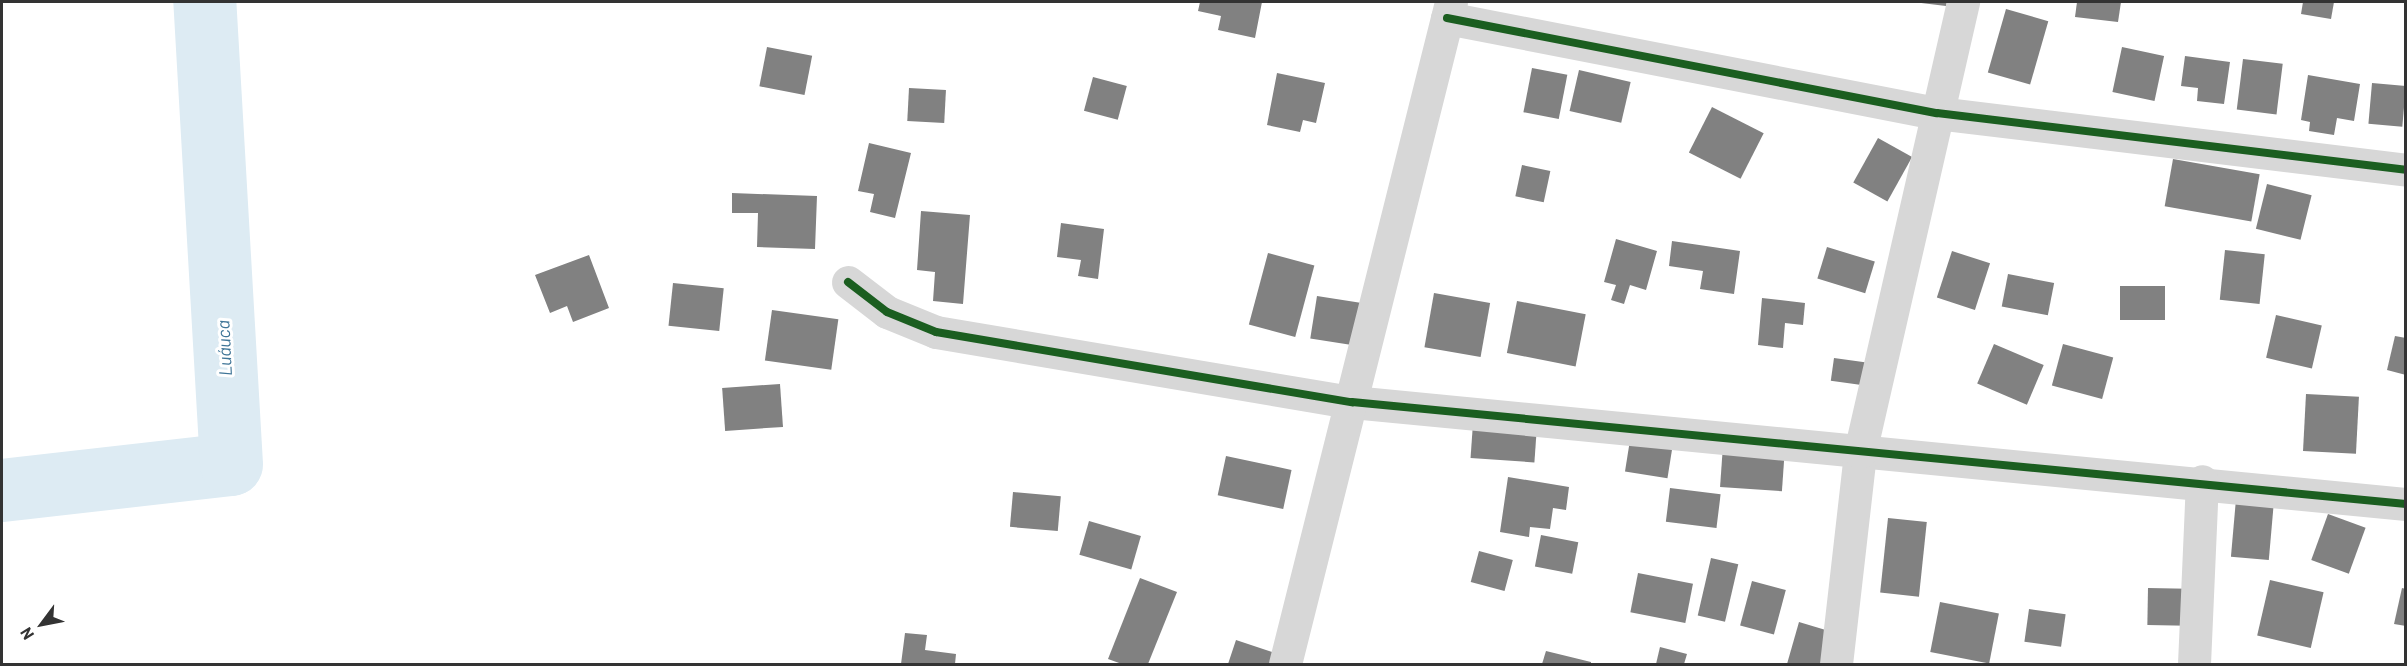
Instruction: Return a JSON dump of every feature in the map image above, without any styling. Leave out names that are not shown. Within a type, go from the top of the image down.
[{"type":"street","points":[[1836,664],[1860,452],[1963,2]]},
{"type":"street","points":[[1285,664],[1449,10],[1937,112],[2406,170]]},
{"type":"street","points":[[848,282],[888,312],[936,332],[1352,402],[1860,452],[2202,481],[2406,504]]},
{"type":"street","points":[[2194,664],[2202,481]]},
{"type":"building","points":[[1200,2],[1262,2],[1255,38],[1218,30],[1221,16],[1198,11]]},
{"type":"building","points":[[1913,2],[1947,2],[1946,6]]},
{"type":"building","points":[[2077,2],[2121,2],[2118,22],[2075,17]]},
{"type":"building","points":[[2303,2],[2334,2],[2331,19],[2301,14]]},
{"type":"building","points":[[2006,9],[2048,21],[2030,85],[1988,72]]},
{"type":"building","points":[[767,47],[812,56],[805,95],[759,86]]},
{"type":"building","points":[[2122,47],[2164,56],[2154,101],[2112,92]]},
{"type":"building","points":[[2185,56],[2230,62],[2224,104],[2197,101],[2198,88],[2181,86]]},
{"type":"building","points":[[2243,59],[2283,64],[2276,114],[2237,110]]},
{"type":"building","points":[[1532,68],[1567,75],[1559,119],[1523,112]]},
{"type":"building","points":[[1579,70],[1631,82],[1621,123],[1570,111]]},
{"type":"building","points":[[1277,73],[1325,83],[1316,123],[1303,120],[1300,132],[1267,125]]},
{"type":"building","points":[[2308,75],[2360,84],[2354,121],[2337,118],[2334,135],[2309,131],[2310,122],[2301,120]]},
{"type":"building","points":[[1093,77],[1127,86],[1118,120],[1084,111]]},
{"type":"building","points":[[2372,83],[2406,86],[2402,127],[2368,124]]},
{"type":"building","points":[[909,88],[946,90],[944,123],[907,121]]},
{"type":"building","points":[[1712,107],[1764,133],[1741,179],[1689,152]]},
{"type":"building","points":[[1878,138],[1912,157],[1887,202],[1853,183]]},
{"type":"building","points":[[869,143],[911,153],[895,218],[870,212],[874,194],[858,191]]},
{"type":"building","points":[[2173,159],[2260,174],[2251,222],[2165,206]]},
{"type":"building","points":[[1522,165],[1550,171],[1544,202],[1515,196]]},
{"type":"building","points":[[2267,184],[2312,195],[2301,240],[2256,229]]},
{"type":"building","points":[[732,193],[817,196],[815,249],[757,247],[758,213],[732,213]]},
{"type":"building","points":[[921,211],[970,215],[963,304],[933,301],[935,272],[917,270]]},
{"type":"building","points":[[1061,223],[1104,229],[1098,279],[1078,276],[1081,260],[1057,257]]},
{"type":"building","points":[[1616,239],[1657,251],[1646,290],[1630,285],[1624,304],[1611,300],[1616,285],[1604,282]]},
{"type":"building","points":[[1672,241],[1740,251],[1734,294],[1700,289],[1703,271],[1669,266]]},
{"type":"building","points":[[1827,247],[1875,262],[1865,293],[1817,279]]},
{"type":"building","points":[[2225,250],[2265,254],[2260,304],[2220,300]]},
{"type":"building","points":[[1952,251],[1990,263],[1975,310],[1937,298]]},
{"type":"building","points":[[1268,253],[1314,265],[1295,337],[1249,324]]},
{"type":"building","points":[[589,255],[609,308],[573,322],[567,306],[550,313],[535,275]]},
{"type":"building","points":[[2008,274],[2054,283],[2048,315],[2002,306]]},
{"type":"building","points":[[673,283],[724,288],[719,331],[669,326]]},
{"type":"building","points":[[2120,286],[2165,286],[2165,320],[2120,320]]},
{"type":"building","points":[[1434,293],[1490,303],[1481,357],[1424,347]]},
{"type":"building","points":[[1317,296],[1371,305],[1365,347],[1310,338]]},
{"type":"building","points":[[1762,298],[1805,303],[1803,325],[1785,323],[1783,348],[1758,345]]},
{"type":"building","points":[[1517,301],[1586,314],[1576,366],[1507,353]]},
{"type":"building","points":[[772,310],[838,319],[831,370],[765,361]]},
{"type":"building","points":[[2276,315],[2322,326],[2312,368],[2266,358]]},
{"type":"building","points":[[2395,336],[2406,338],[2406,375],[2387,370]]},
{"type":"building","points":[[1994,344],[2044,365],[2027,405],[1977,384]]},
{"type":"building","points":[[2063,344],[2113,357],[2102,399],[2052,386]]},
{"type":"building","points":[[1834,358],[1876,364],[1872,387],[1831,381]]},
{"type":"building","points":[[780,384],[783,427],[725,431],[722,388]]},
{"type":"building","points":[[2306,394],[2359,397],[2356,454],[2303,451]]},
{"type":"building","points":[[1473,423],[1537,427],[1534,462],[1471,458]]},
{"type":"building","points":[[1630,440],[1672,447],[1667,478],[1625,472]]},
{"type":"building","points":[[1723,445],[1785,449],[1782,491],[1720,487]]},
{"type":"building","points":[[1226,456],[1292,470],[1283,509],[1218,495]]},
{"type":"building","points":[[1508,477],[1569,487],[1566,510],[1553,508],[1550,529],[1530,527],[1529,537],[1500,532]]},
{"type":"building","points":[[1670,488],[1721,494],[1716,528],[1666,522]]},
{"type":"building","points":[[1013,492],[1061,496],[1058,531],[1010,527]]},
{"type":"building","points":[[2236,499],[2274,502],[2269,560],[2231,557]]},
{"type":"building","points":[[2328,514],[2366,528],[2349,574],[2311,560]]},
{"type":"building","points":[[1888,518],[1927,522],[1919,597],[1880,593]]},
{"type":"building","points":[[1089,521],[1141,536],[1131,570],[1079,555]]},
{"type":"building","points":[[1541,535],[1578,542],[1572,574],[1535,566]]},
{"type":"building","points":[[1479,551],[1513,560],[1505,591],[1471,582]]},
{"type":"building","points":[[1711,558],[1738,564],[1725,622],[1698,615]]},
{"type":"building","points":[[1638,573],[1693,584],[1685,623],[1630,612]]},
{"type":"building","points":[[1140,578],[1177,592],[1148,664],[1122,664],[1108,659]]},
{"type":"building","points":[[2270,580],[2324,592],[2311,648],[2257,636]]},
{"type":"building","points":[[1752,581],[1786,590],[1774,634],[1740,625]]},
{"type":"building","points":[[2148,588],[2188,589],[2187,626],[2147,625]]},
{"type":"building","points":[[2402,588],[2406,589],[2406,626],[2394,624]]},
{"type":"building","points":[[1940,602],[1999,613],[1989,664],[1930,652]]},
{"type":"building","points":[[2029,609],[2066,614],[2061,647],[2024,642]]},
{"type":"building","points":[[1799,622],[1839,634],[1830,664],[1787,664]]},
{"type":"building","points":[[905,633],[927,635],[925,650],[956,654],[955,664],[901,664]]},
{"type":"building","points":[[1236,640],[1275,653],[1271,664],[1228,664]]},
{"type":"building","points":[[1660,647],[1687,654],[1684,664],[1656,664]]},
{"type":"building","points":[[1546,651],[1591,662],[1591,664],[1542,664]]},
{"type":"waterway","name":"Luáuca","points":[[2,490],[231,464],[204,2]]},
{"type":"cycle path","points":[[1447,18],[1937,113],[2406,170]]},
{"type":"cycle path","points":[[848,282],[887,312],[936,332],[1352,402],[2406,504]]}]
